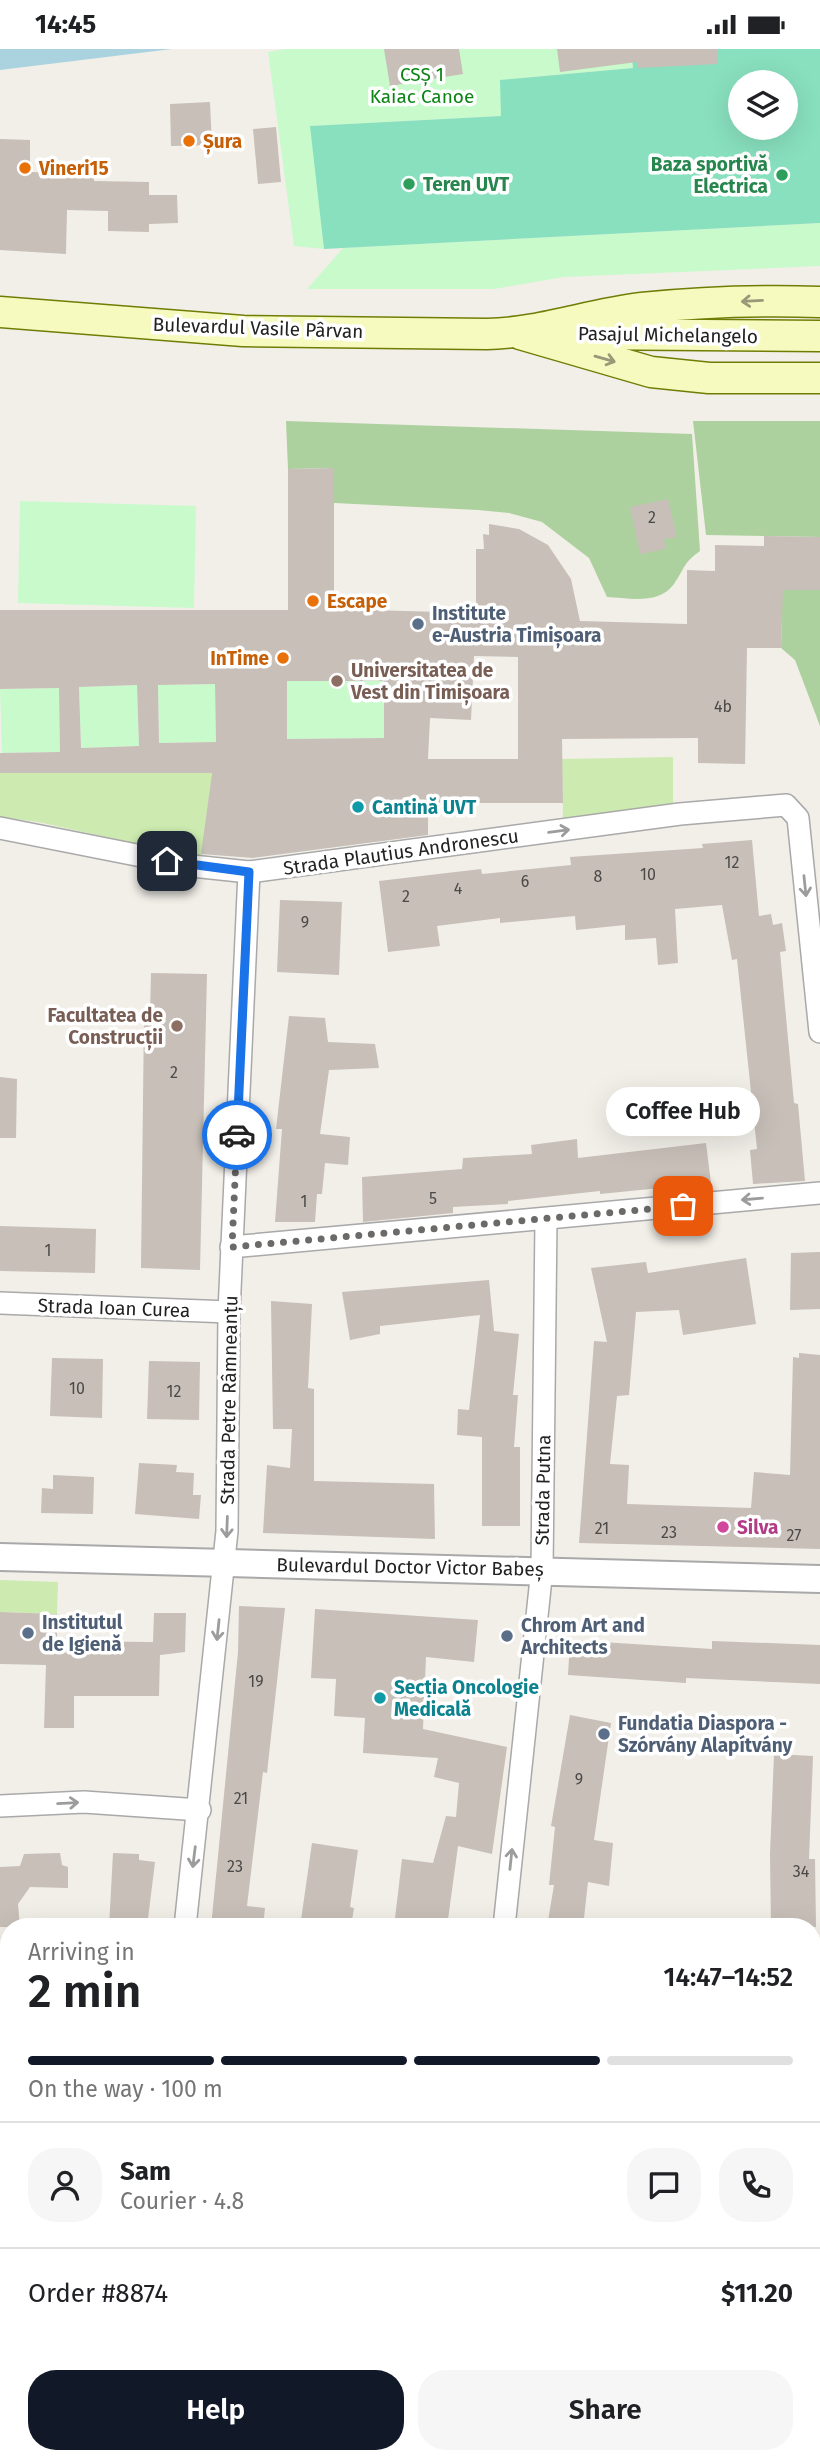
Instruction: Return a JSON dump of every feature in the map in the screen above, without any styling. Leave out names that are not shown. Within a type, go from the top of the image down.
[{"type":"main road","name":"Bulevardul Vasile Pârvan","points":[[0,312],[243,331],[516,333],[640,308],[760,300],[820,302]]},
{"type":"main road","name":"Bulevardul Vasile Pârvan","points":[[516,333],[651,372],[709,378],[820,377]]},
{"type":"main road","name":"Pasajul Michelangelo","points":[[516,333],[820,337]]},
{"type":"street","name":"Strada Plautius Andronescu","points":[[0,828],[192,866],[249,872],[680,814],[786,805],[798,818],[820,1032]]},
{"type":"street","name":"Strada Petre Râmneanțu","points":[[186,1918],[225,1562],[229,1312],[249,872]]},
{"type":"street","points":[[232,1247],[820,1193]]},
{"type":"street","name":"Strada Putna","points":[[505,1918],[542,1570],[546,1219]]},
{"type":"street","name":"Strada Ioan Curea","points":[[0,1303],[229,1312]]},
{"type":"street","name":"Bulevardul Doctor Victor Babeș","points":[[0,1557],[820,1579]]},
{"type":"street","points":[[0,1806],[84,1802],[200,1810]]},
{"type":"green space","name":"CSȘ 1 Kaiac Canoe","points":[[286,49],[631,49],[633,68],[501,80],[501,116],[311,126],[324,249],[294,246],[268,52]]},
{"type":"green space","points":[[631,49],[820,49],[820,223],[324,249],[310,126],[501,116],[500,80],[633,68]]},
{"type":"green space","points":[[820,223],[820,266],[564,277],[494,289],[307,289],[343,248]]},
{"type":"green space","points":[[286,421],[692,434],[700,551],[687,562],[668,591],[660,595],[643,599],[607,597],[589,558],[542,522],[509,513],[478,510],[334,503],[334,468],[288,469]]},
{"type":"green space","points":[[693,421],[820,421],[820,537],[706,535]]},
{"type":"green space","points":[[20,501],[196,506],[194,608],[18,603]]},
{"type":"green space","points":[[756,589],[820,590],[820,726],[795,660],[781,648],[782,610]]},
{"type":"green space","points":[[287,681],[384,681],[384,738],[287,739]]},
{"type":"green space","points":[[215,684],[216,742],[159,743],[158,685]]},
{"type":"green space","points":[[137,685],[139,746],[81,748],[79,687]]},
{"type":"green space","points":[[59,688],[60,752],[2,753],[0,689]]},
{"type":"green space","points":[[673,757],[673,805],[563,821],[562,759]]},
{"type":"green space","points":[[0,773],[212,773],[201,858],[38,822],[0,817]]},
{"type":"green space","points":[[0,1580],[58,1582],[57,1614],[0,1612]]},
{"type":"water","points":[[0,49],[172,49],[0,70]]},
{"type":"building","points":[[384,49],[459,49],[463,74],[390,86]]},
{"type":"building","points":[[557,49],[717,49],[718,64],[638,68],[637,62],[560,72]]},
{"type":"building","points":[[210,102],[212,145],[171,146],[170,104]]},
{"type":"building","points":[[276,127],[281,182],[258,184],[253,129]]},
{"type":"building","points":[[0,139],[30,140],[30,172],[94,174],[94,181],[149,182],[149,195],[177,195],[178,223],[149,224],[149,232],[108,231],[108,211],[67,210],[66,254],[0,250]]},
{"type":"building","points":[[334,468],[334,609],[476,613],[476,549],[484,549],[483,534],[489,535],[489,524],[519,529],[548,545],[571,579],[580,621],[687,624],[687,570],[715,571],[715,545],[764,546],[764,536],[820,537],[820,590],[783,590],[781,648],[747,648],[745,764],[698,763],[698,738],[562,739],[563,803],[428,803],[428,835],[253,858],[201,854],[212,773],[0,773],[0,753],[60,752],[59,688],[0,689],[0,610],[288,610],[288,469]],"holes":[[[474,656],[518,657],[518,759],[428,759],[430,718],[471,720]],[[287,681],[384,681],[384,738],[287,739]],[[215,684],[216,742],[159,743],[158,685]],[[137,685],[139,746],[81,748],[79,687]]]},
{"type":"building","points":[[668,499],[677,537],[664,539],[666,549],[640,554],[630,507]]},
{"type":"building","points":[[752,840],[759,916],[771,914],[773,925],[782,923],[786,951],[780,952],[794,1103],[798,1104],[805,1181],[753,1184],[750,1150],[757,1149],[737,959],[732,960],[722,905],[675,909],[678,963],[658,965],[656,938],[625,940],[625,925],[576,930],[575,916],[500,923],[500,918],[437,926],[440,946],[388,952],[379,881],[481,869],[482,874],[571,865],[570,857],[703,848],[702,844]]},
{"type":"building","points":[[280,900],[342,902],[339,975],[277,972]]},
{"type":"building","points":[[151,973],[207,974],[200,1270],[141,1268],[144,1016],[150,1016]]},
{"type":"building","points":[[289,1016],[325,1018],[328,1042],[375,1044],[379,1068],[329,1070],[320,1134],[350,1137],[348,1165],[325,1163],[322,1194],[317,1194],[315,1222],[275,1222],[282,1129],[276,1129]]},
{"type":"building","points":[[0,1077],[17,1079],[16,1138],[0,1138]]},
{"type":"building","points":[[577,1139],[578,1158],[706,1143],[711,1183],[600,1194],[600,1191],[508,1201],[508,1204],[453,1207],[453,1213],[363,1222],[362,1177],[462,1169],[463,1158],[532,1154],[531,1145]]},
{"type":"building","points":[[0,1226],[96,1229],[95,1273],[0,1271]]},
{"type":"building","points":[[820,1252],[820,1309],[790,1310],[791,1253]]},
{"type":"building","points":[[746,1258],[756,1324],[683,1335],[679,1310],[636,1312],[629,1395],[617,1396],[610,1464],[629,1465],[627,1504],[751,1508],[754,1472],[790,1475],[793,1357],[799,1358],[799,1353],[820,1355],[820,1549],[579,1543],[594,1341],[607,1342],[591,1268],[646,1262],[648,1273]]},
{"type":"building","points":[[489,1280],[494,1331],[519,1334],[513,1395],[518,1395],[514,1447],[520,1447],[520,1526],[482,1526],[482,1437],[457,1435],[458,1409],[469,1410],[480,1315],[380,1326],[380,1334],[350,1340],[342,1292]]},
{"type":"building","points":[[271,1301],[312,1304],[308,1388],[314,1389],[314,1481],[434,1484],[435,1539],[263,1533],[267,1465],[290,1468],[292,1429],[273,1429]]},
{"type":"building","points":[[52,1358],[103,1359],[102,1418],[50,1416]]},
{"type":"building","points":[[149,1361],[200,1362],[199,1420],[147,1419]]},
{"type":"building","points":[[139,1463],[177,1465],[176,1472],[194,1473],[193,1495],[201,1495],[199,1519],[135,1514]]},
{"type":"building","points":[[53,1475],[94,1477],[93,1514],[41,1513],[42,1488],[53,1489]]},
{"type":"building","points":[[239,1606],[285,1608],[267,1773],[263,1772],[247,1906],[265,1908],[264,1918],[212,1918],[238,1652]]},
{"type":"building","points":[[315,1609],[478,1620],[474,1662],[426,1657],[423,1729],[507,1747],[492,1854],[458,1846],[448,1918],[395,1918],[402,1859],[433,1863],[446,1816],[456,1817],[459,1783],[434,1777],[438,1758],[363,1753],[365,1718],[334,1716],[336,1679],[311,1678]]},
{"type":"building","points":[[0,1612],[57,1614],[57,1641],[153,1642],[154,1613],[186,1613],[185,1652],[160,1655],[159,1696],[74,1696],[74,1728],[44,1728],[46,1665],[0,1664]]},
{"type":"building","points":[[570,1640],[712,1649],[712,1641],[820,1645],[820,1684],[686,1678],[686,1683],[568,1675]]},
{"type":"building","points":[[570,1715],[611,1723],[594,1840],[613,1843],[609,1886],[588,1882],[584,1918],[548,1918],[554,1885],[549,1885],[555,1827],[551,1826]]},
{"type":"building","points":[[774,1754],[813,1756],[809,1859],[815,1859],[816,1918],[771,1918]]},
{"type":"building","points":[[312,1843],[358,1850],[350,1907],[354,1908],[352,1918],[301,1918]]},
{"type":"building","points":[[60,1853],[62,1865],[68,1867],[68,1888],[30,1887],[18,1904],[19,1918],[0,1918],[0,1867],[20,1866],[24,1854]]},
{"type":"building","points":[[113,1853],[139,1854],[139,1860],[155,1862],[148,1918],[109,1918]]},
{"type":"way so far","points":[[237,1135],[232,1247],[683,1206]]},
{"type":"place","name":"Șura","points":[[189,141]]},
{"type":"place","name":"Vineri15","points":[[25,168]]},
{"type":"place","name":"Baza sportivă Electrica","points":[[782,175]]},
{"type":"place","name":"Teren UVT","points":[[409,184]]},
{"type":"place","name":"Escape","points":[[313,601]]},
{"type":"place","name":"Institute e-Austria Timișoara","points":[[418,624]]},
{"type":"place","name":"InTime","points":[[283,658]]},
{"type":"place","name":"Universitatea de Vest din Timișoara","points":[[337,681]]},
{"type":"place","name":"Cantină UVT","points":[[358,807]]},
{"type":"place","name":"Facultatea de Construcții","points":[[177,1026]]},
{"type":"place","name":"Coffee Hub","points":[[683,1206]]},
{"type":"place","name":"Silva","points":[[723,1527]]},
{"type":"place","name":"Institutul de Igienă","points":[[28,1633]]},
{"type":"place","name":"Chrom Art and Architects","points":[[507,1636]]},
{"type":"place","name":"Secția Oncologie Medicală","points":[[380,1698]]},
{"type":"place","name":"Fundatia Diaspora - Szórvány Alapítvány","points":[[604,1734]]},
{"type":"route","points":[[167,861],[249,872],[237,1135]]}]
